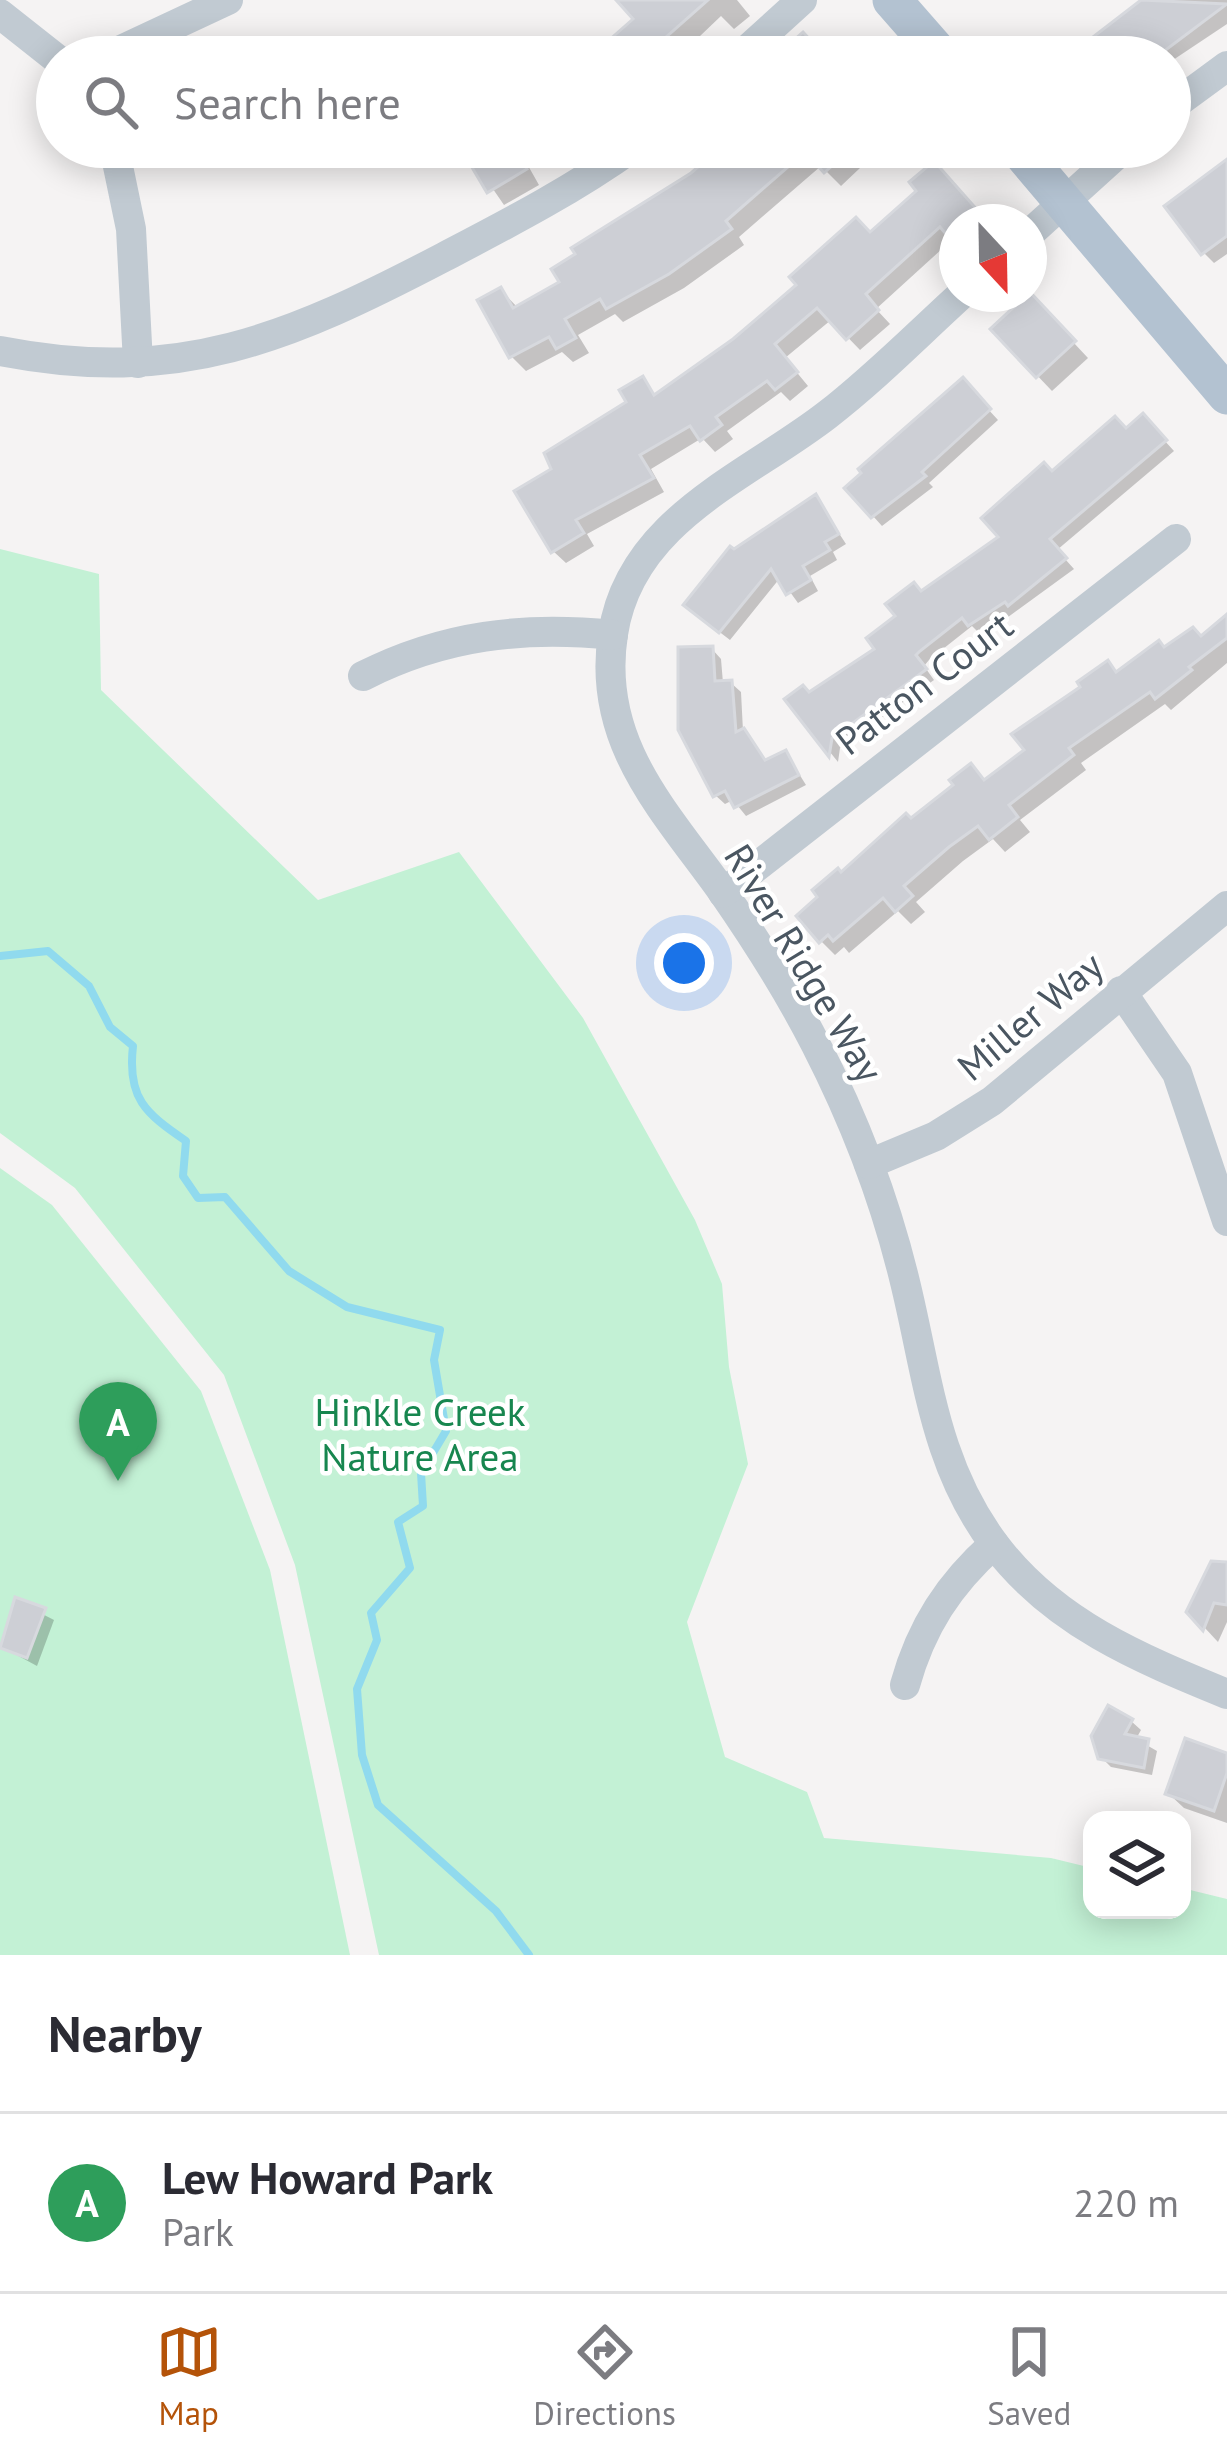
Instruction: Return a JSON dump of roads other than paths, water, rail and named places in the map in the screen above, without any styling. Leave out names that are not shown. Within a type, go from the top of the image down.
[{"type":"main road","points":[[892,0],[924,36]]},
{"type":"main road","points":[[1035,168],[1227,395]]},
{"type":"street","points":[[151,36],[228,0]]},
{"type":"street","points":[[762,36],[802,0]]},
{"type":"street","points":[[0,14],[36,42]]},
{"type":"street","points":[[1191,93],[1227,66]]},
{"type":"street","points":[[118,168],[129,210],[138,363]]},
{"type":"street","points":[[0,352],[39,359],[138,363],[231,350],[335,314],[548,202],[601,168]]},
{"type":"street","points":[[1047,218],[1102,168]]},
{"type":"street","name":"River Ridge Way","points":[[942,312],[833,410],[670,526],[631,582],[613,634],[611,688],[625,753],[723,893],[814,1041],[869,1164],[906,1286],[935,1429],[966,1500],[994,1544],[1046,1599],[1093,1634],[1227,1694]]},
{"type":"street","name":"Patton Court","points":[[723,893],[1176,539]]},
{"type":"street","points":[[363,676],[440,644],[478,635],[555,629],[613,634]]},
{"type":"street","name":"Miller Way","points":[[869,1164],[965,1120],[1227,906]]},
{"type":"street","points":[[1121,991],[1177,1073],[1227,1221]]},
{"type":"street","points":[[905,1685],[927,1624],[944,1596],[994,1544]]},
{"type":"waterway","points":[[0,956],[48,951],[89,986],[110,1027],[133,1046],[133,1079],[142,1103],[186,1141],[183,1176],[198,1198],[225,1197],[289,1271],[347,1307],[440,1330],[434,1360],[446,1431],[421,1473],[423,1506],[398,1522],[410,1568],[371,1613],[377,1640],[357,1689],[362,1755],[378,1805],[496,1911],[529,1955]]},
{"type":"place","name":"Lew Howard Park","points":[[118,1481]]},
{"type":"park label","name":"Hinkle Creek Nature Area","points":[[420,1434]]}]
